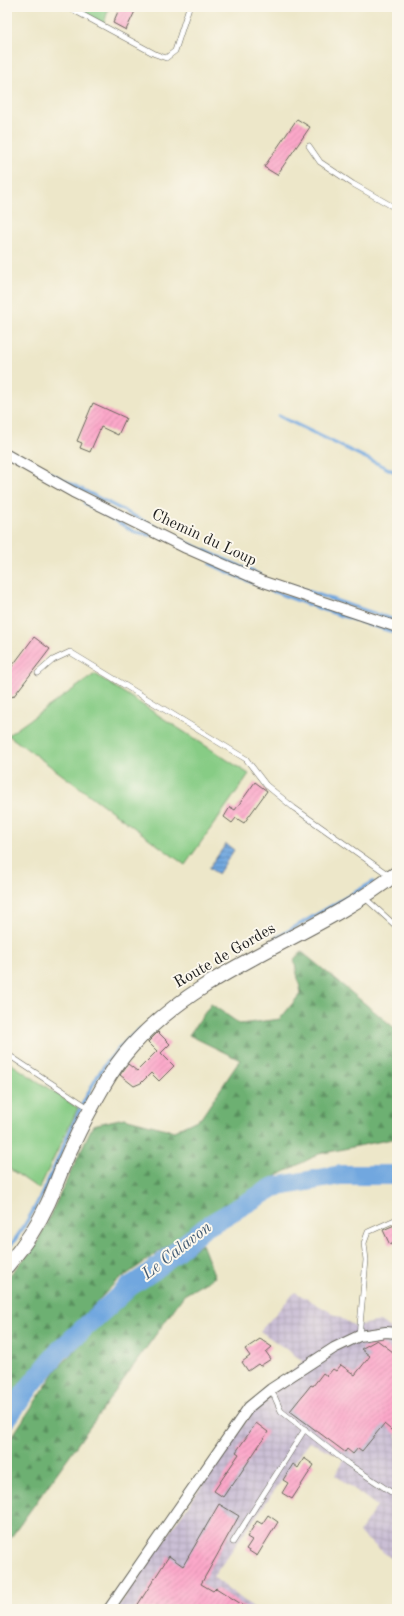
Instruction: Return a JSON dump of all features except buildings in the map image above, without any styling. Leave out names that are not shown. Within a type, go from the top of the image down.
[{"type":"street","name":"Chemin du Loup","points":[[7,455],[73,492],[158,534],[261,581],[397,627]]},
{"type":"street","name":"Route de Gordes","points":[[7,1266],[21,1249],[48,1204],[72,1145],[90,1109],[117,1064],[132,1046],[166,1012],[206,983],[326,919],[394,875]]},
{"type":"street","points":[[109,1609],[249,1407],[271,1389],[334,1348],[360,1336],[386,1332],[397,1333]]},
{"type":"lane","points":[[68,7],[166,58],[175,51],[189,7]]},
{"type":"lane","points":[[309,146],[320,162],[353,184],[397,209]]},
{"type":"lane","points":[[38,673],[53,660],[70,652],[246,759],[266,784],[294,808],[394,875]]},
{"type":"lane","points":[[363,896],[397,927]]},
{"type":"lane","points":[[7,1054],[90,1109]]},
{"type":"lane","points":[[360,1336],[366,1260],[364,1243],[368,1232],[397,1219]]},
{"type":"lane","points":[[271,1389],[281,1411],[347,1463],[397,1496]]},
{"type":"lane","points":[[233,1542],[305,1429]]},
{"type":"shaded area","points":[[295,1292],[355,1326],[380,1321],[397,1333],[397,1563],[359,1533],[377,1506],[335,1475],[345,1458],[309,1442],[213,1577],[255,1609],[117,1609],[254,1409],[303,1361],[260,1331]]},
{"type":"green space","points":[[74,7],[109,7],[104,24]]},
{"type":"green space","points":[[95,674],[249,774],[185,865],[8,735]]},
{"type":"green space","points":[[302,952],[397,1030],[397,1138],[319,1154],[269,1180],[180,1237],[116,1282],[36,1365],[7,1407],[7,1278],[35,1247],[93,1125],[124,1118],[174,1131],[201,1118],[240,1060],[189,1035],[211,1004],[240,1024],[280,1019],[301,993],[294,959]]},
{"type":"green space","points":[[7,1061],[78,1108],[39,1189],[7,1167]]},
{"type":"green space","points":[[202,1244],[215,1277],[184,1295],[7,1543],[7,1444],[57,1369],[126,1297]]},
{"type":"water","points":[[226,844],[234,850],[218,874],[209,868]]},
{"type":"waterway","points":[[279,416],[397,473]]},
{"type":"waterway","points":[[24,459],[36,466]]},
{"type":"waterway","points":[[50,473],[181,540],[260,575]]},
{"type":"waterway","points":[[85,503],[135,532],[151,535]]},
{"type":"waterway","points":[[211,564],[233,575],[302,602],[397,633]]},
{"type":"waterway","points":[[289,585],[397,621]]},
{"type":"waterway","points":[[276,938],[373,882]]},
{"type":"waterway","points":[[7,1250],[35,1207],[79,1112],[104,1066],[121,1046],[140,1029]]},
{"type":"waterway","name":"Le Calavon","points":[[7,1418],[31,1385],[59,1351],[129,1287],[153,1271],[204,1228],[274,1187],[341,1175],[397,1175]]}]
